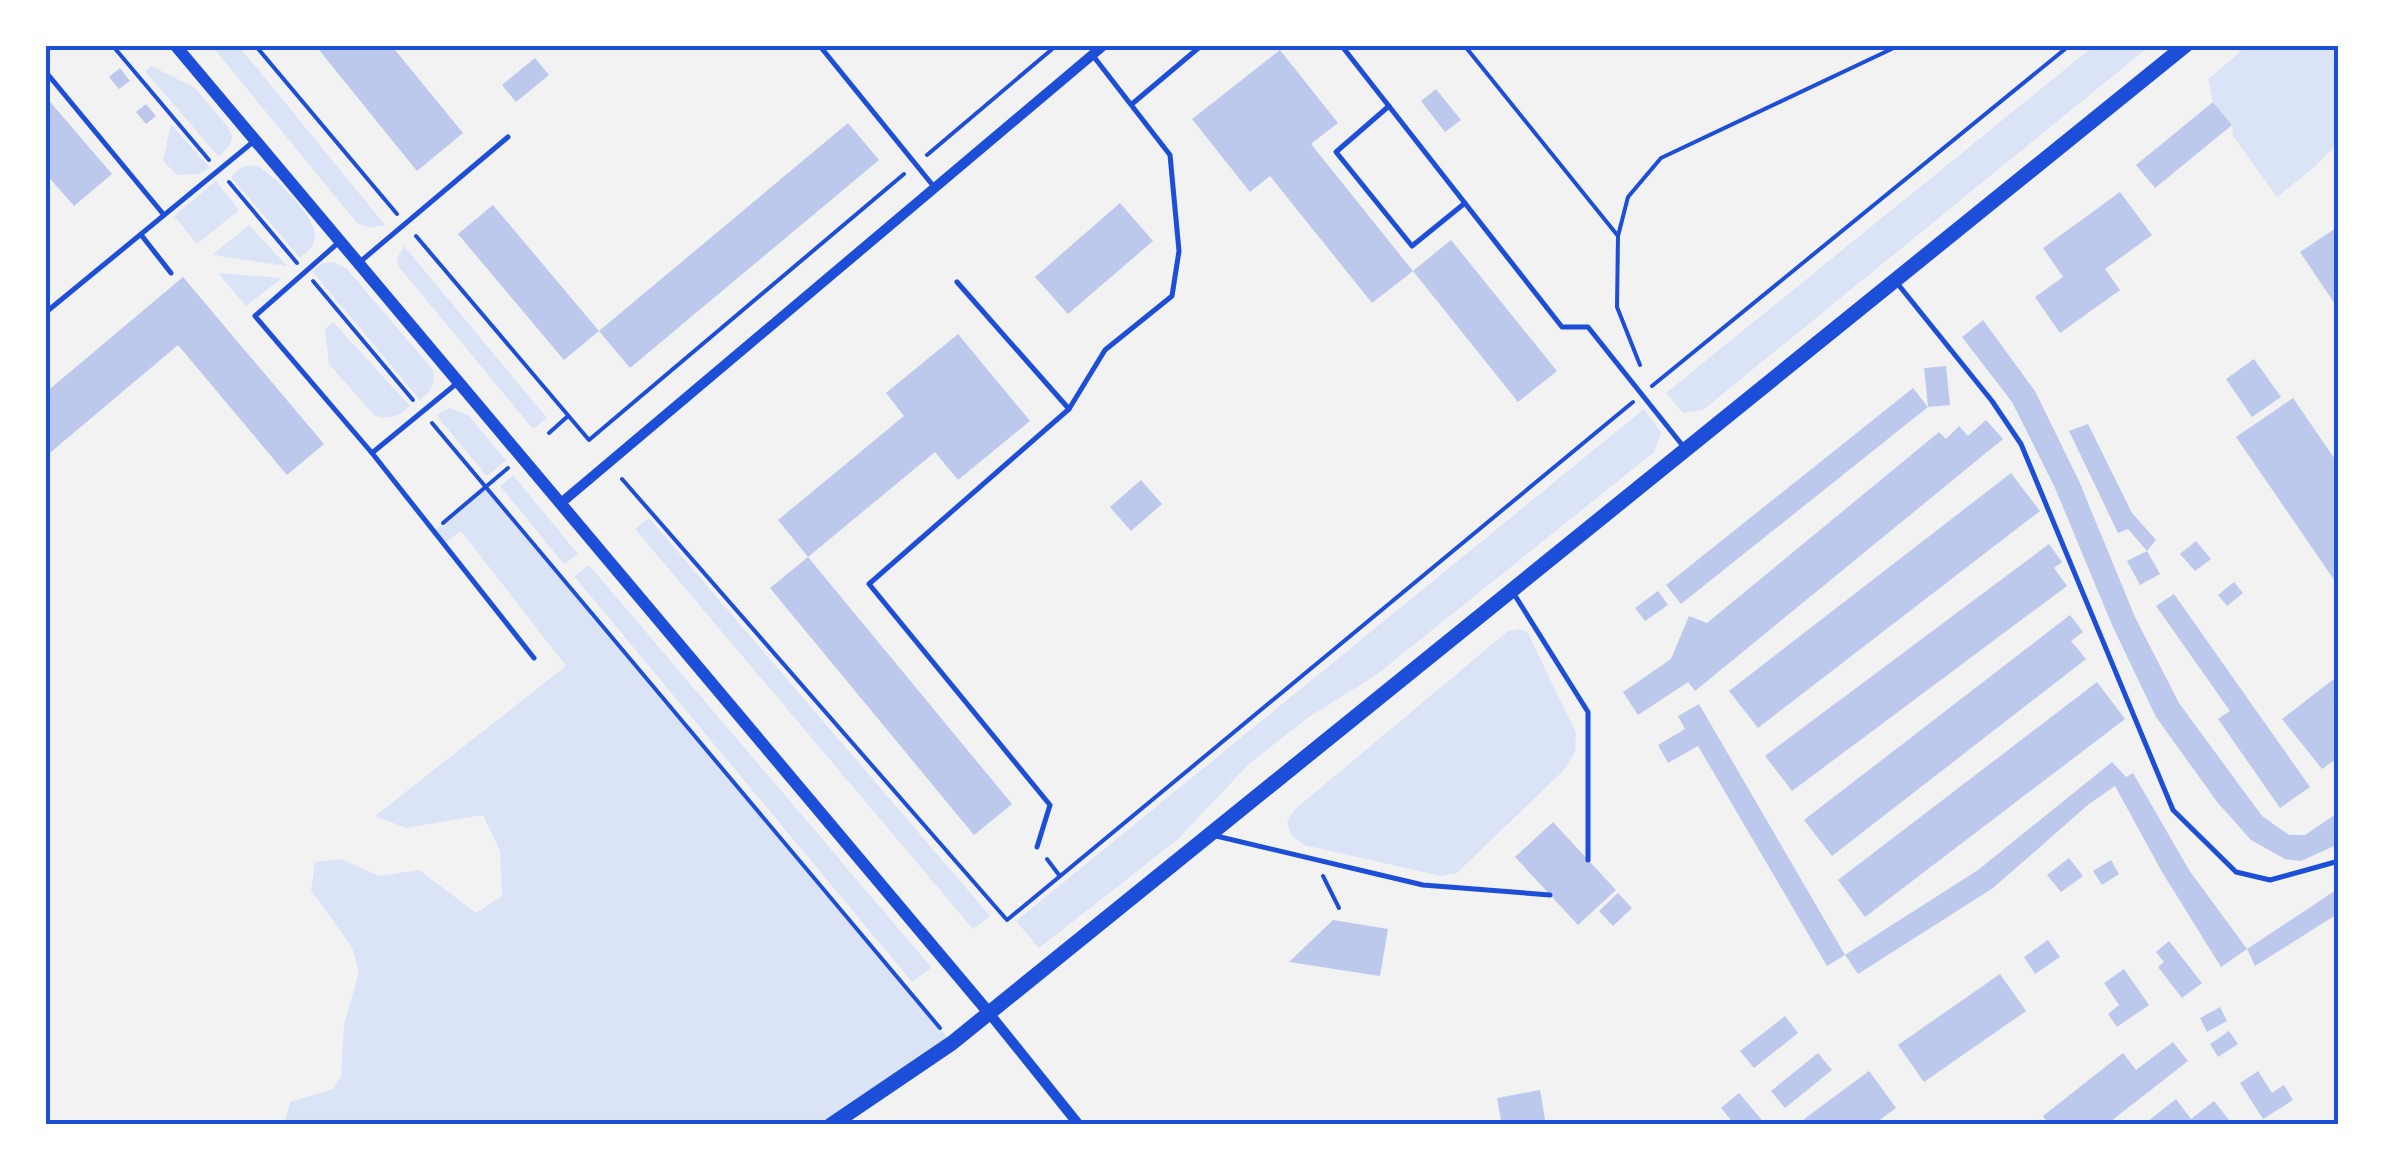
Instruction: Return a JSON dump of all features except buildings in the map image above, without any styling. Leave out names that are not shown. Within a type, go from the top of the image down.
[{"type":"main road","points":[[831,1125],[952,1043],[2186,45]]},
{"type":"street","points":[[175,45],[1079,1125]]},
{"type":"street","points":[[561,503],[1104,45]]},
{"type":"lane","points":[[819,45],[935,188]]},
{"type":"lane","points":[[1131,105],[1202,45]]},
{"type":"lane","points":[[1341,45],[1562,327],[1588,326],[1686,450]]},
{"type":"lane","points":[[1037,846],[1050,804],[869,584],[1068,409],[1105,350],[1172,296],[1179,250],[1170,155],[1092,55]]},
{"type":"lane","points":[[45,71],[165,216]]},
{"type":"lane","points":[[1389,106],[1336,152],[1412,246],[1464,203]]},
{"type":"lane","points":[[358,263],[508,136]]},
{"type":"lane","points":[[45,314],[255,140]]},
{"type":"lane","points":[[142,236],[171,273]]},
{"type":"lane","points":[[340,241],[255,316],[372,453],[534,658]]},
{"type":"lane","points":[[1895,280],[1992,401],[2021,444],[2173,810],[2236,872],[2270,880],[2339,861]]},
{"type":"lane","points":[[957,282],[1068,409]]},
{"type":"lane","points":[[372,453],[459,382]]},
{"type":"lane","points":[[1512,590],[1588,712],[1588,860]]},
{"type":"lane","points":[[1210,834],[1423,885],[1550,894]]},
{"type":"path","points":[[255,45],[590,440],[1057,45]]},
{"type":"path","points":[[1464,45],[1618,236]]},
{"type":"path","points":[[1641,369],[1618,307],[1618,236],[1628,197],[1662,158],[1900,45]]},
{"type":"path","points":[[1645,379],[1649,388],[2070,45]]},
{"type":"path","points":[[622,479],[1007,920],[1642,394]]},
{"type":"path","points":[[549,433],[568,416]]},
{"type":"path","points":[[434,531],[508,468]]},
{"type":"path","points":[[486,487],[941,1030]]},
{"type":"path","points":[[1037,846],[1059,876]]},
{"type":"path","points":[[1315,860],[1338,908]]},
{"type":"shaded area","points":[[211,45],[238,45],[385,225],[370,228],[357,223]]},
{"type":"shaded area","points":[[2095,45],[2151,45],[1703,410],[1683,413],[1666,393]]},
{"type":"shaded area","points":[[2248,45],[2334,45],[2339,51],[2339,142],[2277,197],[2213,102],[2208,79]]},
{"type":"shaded area","points":[[151,66],[195,88],[227,126],[232,136],[230,145],[219,157],[145,71]]},
{"type":"shaded area","points":[[171,124],[210,168],[199,174],[177,175],[163,161]]},
{"type":"shaded area","points":[[256,165],[283,187],[310,221],[315,239],[300,258],[231,177],[242,167]]},
{"type":"shaded area","points":[[216,181],[239,210],[197,244],[174,216]]},
{"type":"shaded area","points":[[249,225],[287,266],[212,255]]},
{"type":"shaded area","points":[[404,246],[547,418],[533,429],[399,267],[397,258]]},
{"type":"shaded area","points":[[334,262],[347,269],[433,370],[432,387],[420,400],[312,271],[322,263]]},
{"type":"shaded area","points":[[218,273],[282,278],[246,306]]},
{"type":"shaded area","points":[[333,322],[410,406],[394,416],[375,416],[329,364],[325,329]]},
{"type":"shaded area","points":[[450,408],[468,415],[506,460],[487,476],[436,415]]},
{"type":"shaded area","points":[[1644,409],[1661,433],[1654,452],[1376,675],[1309,717],[1249,764],[1177,840],[1039,948],[1016,921]]},
{"type":"shaded area","points":[[513,475],[578,554],[564,564],[500,486]]},
{"type":"shaded area","points":[[486,487],[952,1043],[831,1125],[284,1125],[290,1102],[333,1089],[341,1077],[344,1024],[359,972],[352,947],[311,890],[315,862],[341,859],[379,876],[419,870],[476,913],[502,896],[500,851],[483,815],[406,828],[375,816],[566,666],[461,531],[444,543],[434,531]]},
{"type":"shaded area","points":[[649,518],[990,916],[973,929],[635,529]]},
{"type":"shaded area","points":[[589,565],[931,968],[912,982],[574,576]]},
{"type":"shaded area","points":[[1520,629],[1528,633],[1576,733],[1575,752],[1564,770],[1457,873],[1441,876],[1304,845],[1291,835],[1287,822],[1294,810],[1508,631]]}]
